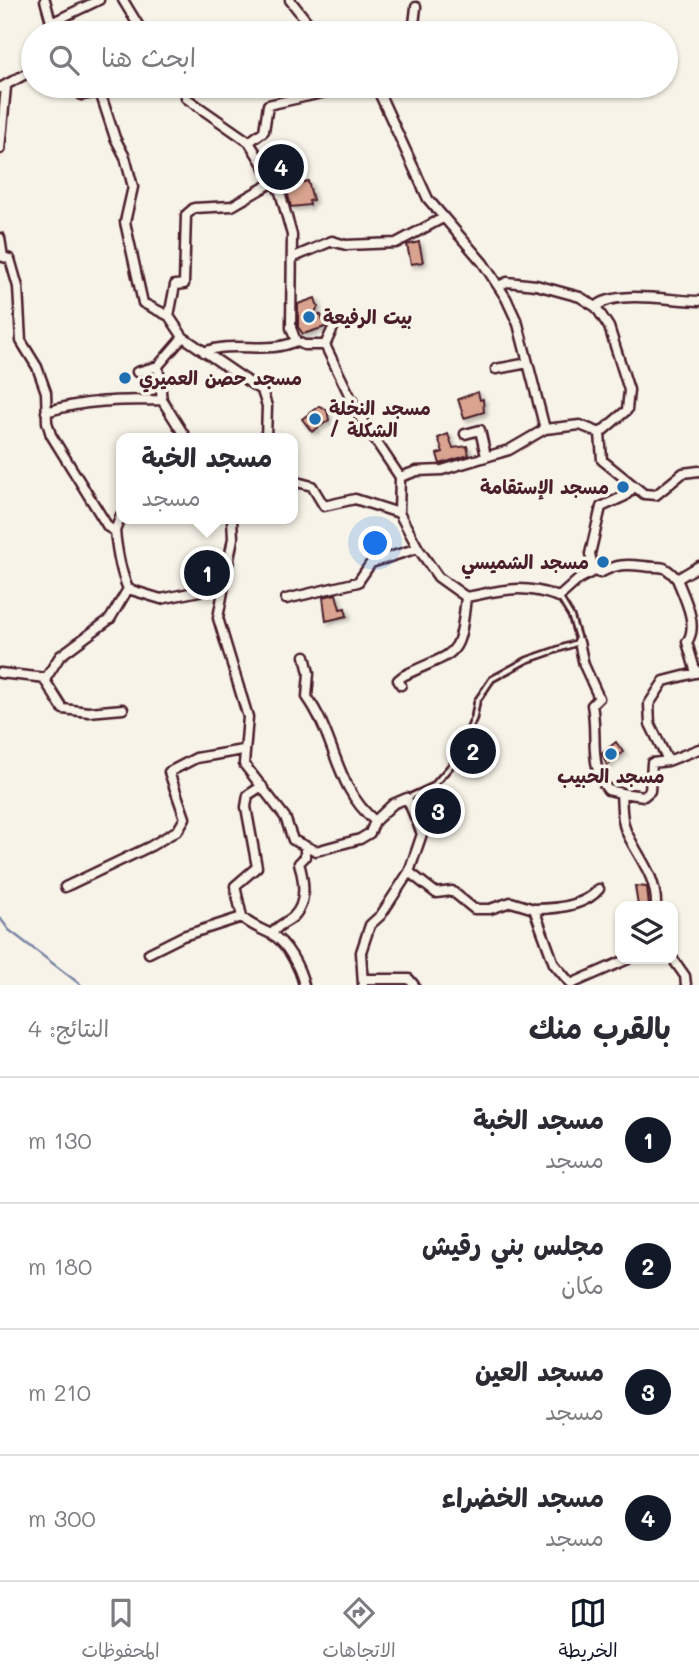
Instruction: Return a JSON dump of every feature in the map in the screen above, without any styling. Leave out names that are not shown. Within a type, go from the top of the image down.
[{"type":"street","points":[[45,0],[53,21]]},
{"type":"street","points":[[55,21],[99,0]]},
{"type":"street","points":[[123,0],[136,21]]},
{"type":"street","points":[[290,0],[307,21]]},
{"type":"street","points":[[414,21],[416,6]]},
{"type":"street","points":[[0,149],[3,88],[21,78]]},
{"type":"street","points":[[102,98],[115,138],[125,157],[133,187],[125,222],[143,303],[169,316],[183,337],[262,391],[267,406],[266,433]]},
{"type":"street","points":[[186,98],[249,142],[275,181],[288,212],[294,257],[291,328],[296,341],[304,345],[325,345]]},
{"type":"street","points":[[249,142],[264,131],[268,105],[299,98]]},
{"type":"street","points":[[381,98],[428,200],[499,286],[518,324],[545,429]]},
{"type":"street","points":[[169,316],[172,291],[175,285],[184,284],[186,215],[194,208],[232,206],[275,181]]},
{"type":"street","points":[[294,257],[332,241],[345,245],[396,243],[443,218]]},
{"type":"street","points":[[0,238],[3,257],[9,260],[18,287],[21,341],[37,367],[46,392],[46,412],[51,435],[108,527],[116,531]]},
{"type":"street","points":[[499,286],[507,282],[536,285],[580,297],[596,307],[609,327],[629,390],[627,410],[600,433]]},
{"type":"street","points":[[596,307],[603,299],[625,297],[699,300]]},
{"type":"street","points":[[325,345],[334,326]]},
{"type":"street","points":[[137,372],[159,366],[183,337]]},
{"type":"street","points":[[204,352],[227,346],[284,347],[296,341]]},
{"type":"street","points":[[325,345],[365,425],[400,477],[399,513],[418,548],[438,578],[466,597],[502,587],[534,588],[559,597],[579,579],[594,571],[600,573],[616,564],[659,565],[677,579],[697,625],[695,635],[687,642],[697,672],[664,681],[649,704],[650,724],[668,761]]},
{"type":"street","points":[[496,369],[528,363]]},
{"type":"street","points":[[159,366],[162,400],[183,433]]},
{"type":"street","points":[[46,412],[64,406],[117,400],[162,400]]},
{"type":"street","points":[[400,477],[417,471],[442,470],[509,450],[545,429],[580,425],[600,433]]},
{"type":"street","points":[[466,434],[480,430],[486,456]]},
{"type":"street","points":[[600,433],[602,460],[644,494],[656,495],[683,473],[699,471]]},
{"type":"street","points":[[298,482],[312,486],[324,506],[355,499],[399,513]]},
{"type":"street","points":[[594,571],[590,554],[601,507],[625,496],[634,487]]},
{"type":"street","points":[[44,680],[60,656],[110,619],[128,589],[118,559],[120,549],[116,531],[118,524]]},
{"type":"street","points":[[232,524],[233,538],[223,586],[224,600],[218,618],[248,717],[243,750],[244,764],[285,817],[293,840],[316,851],[360,839],[370,833],[375,821],[393,804],[407,797],[422,834],[409,873],[381,915],[370,925],[361,952],[364,982],[409,979],[414,985]]},
{"type":"street","points":[[286,599],[358,582],[371,563],[418,548]]},
{"type":"street","points":[[677,579],[699,566]]},
{"type":"street","points":[[128,589],[161,599],[223,586]]},
{"type":"street","points":[[401,685],[398,680],[403,676],[446,659],[458,646],[466,597]]},
{"type":"street","points":[[579,642],[584,665],[599,698],[592,705],[593,747],[601,779],[608,790],[644,796],[650,791],[652,762],[668,761],[699,749]]},
{"type":"street","points":[[304,656],[309,673],[307,697],[320,715],[346,788],[375,821]]},
{"type":"street","points":[[0,673],[44,680],[63,709],[89,712],[122,709]]},
{"type":"street","points":[[65,887],[151,846],[178,830],[185,818],[169,772],[196,758],[243,750]]},
{"type":"street","points":[[262,786],[248,795],[246,807],[257,867],[235,887],[242,917],[255,928],[272,934],[287,950],[304,985]]},
{"type":"street","points":[[621,793],[626,831],[640,851],[656,889],[656,901]]},
{"type":"street","points":[[272,934],[278,924],[291,919],[300,909],[303,884],[299,863],[305,858],[305,847]]},
{"type":"street","points":[[409,873],[436,893],[452,891],[474,909],[490,909],[510,902],[534,909],[557,909],[592,898],[599,889]]},
{"type":"street","points":[[534,909],[554,964],[571,985],[617,964]]},
{"type":"street","points":[[149,953],[183,936],[242,917]]},
{"type":"street","points":[[676,964],[684,975],[686,985]]},
{"type":"lane","points":[[407,797],[433,786],[456,760],[474,718],[477,701],[492,679],[527,660],[579,642],[571,616],[559,597]]},
{"type":"building","points":[[283,154],[294,168],[281,178],[270,164]]},
{"type":"building","points":[[308,181],[313,200],[309,201],[310,205],[291,207],[286,187]]},
{"type":"building","points":[[419,242],[423,262],[411,264],[407,245]]},
{"type":"building","name":"بيت الرفيعة","points":[[315,298],[318,307],[314,314],[321,315],[325,327],[303,334],[298,327],[298,304]]},
{"type":"building","points":[[478,392],[480,400],[483,399],[484,412],[464,418],[458,399]]},
{"type":"building","name":"مسجد النخلة / الشكلة","points":[[319,406],[327,410],[329,420],[312,432],[302,419]]},
{"type":"building","points":[[448,434],[453,448],[467,446],[469,455],[440,464],[437,454],[443,452],[438,438]]},
{"type":"building","points":[[216,562],[219,575],[198,585],[193,572]]},
{"type":"building","points":[[336,594],[340,609],[345,608],[347,616],[326,621],[323,597]]},
{"type":"building","points":[[469,741],[482,742],[479,772],[462,770],[457,766],[465,757]]},
{"type":"building","name":"مسجد الحبيب","points":[[616,742],[623,752],[607,766],[602,753]]},
{"type":"building","points":[[442,800],[449,813],[435,822],[427,809]]},
{"type":"building","points":[[635,886],[647,887],[648,901],[637,901]]},
{"type":"waterway","points":[[0,918],[9,930],[81,985]]},
{"type":"place","name":"مسجد الخضراء","points":[[281,167]]},
{"type":"place","name":"بيت الرفيعة","points":[[309,317]]},
{"type":"place","name":"مسجد حصن العميري","points":[[125,378]]},
{"type":"place","name":"مسجد النخلة / الشكلة","points":[[315,419]]},
{"type":"place","name":"مسجد الإستقامة","points":[[623,487]]},
{"type":"place","name":"مسجد الشميسي","points":[[603,562]]},
{"type":"place","name":"مسجد الخبة","points":[[207,573]]},
{"type":"place","name":"مجلس بني رقيش","points":[[473,751]]},
{"type":"place","name":"مسجد الحبيب","points":[[611,754]]},
{"type":"place","name":"مسجد العين","points":[[438,811]]}]
